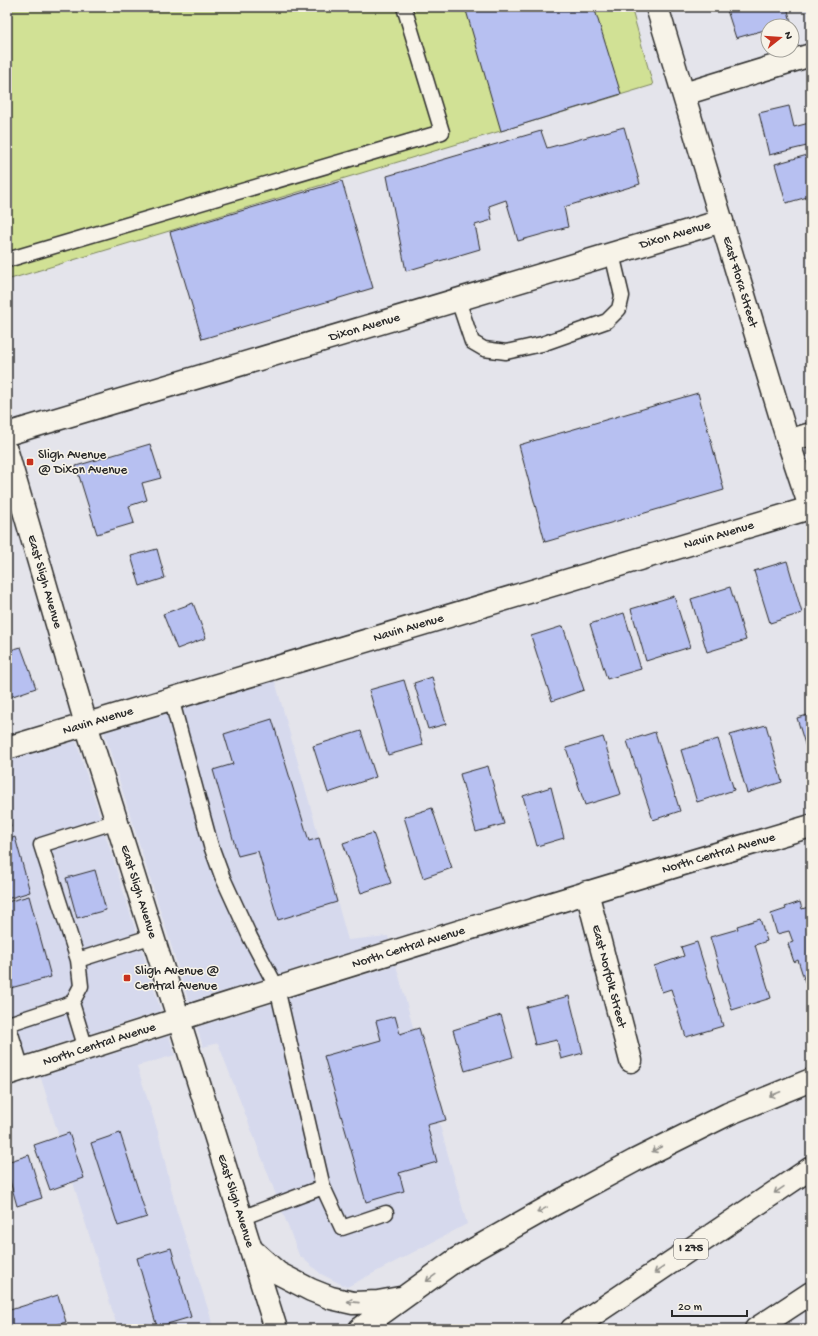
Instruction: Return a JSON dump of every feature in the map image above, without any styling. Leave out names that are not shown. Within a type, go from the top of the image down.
[{"type":"main road","name":"East Flora Street","points":[[657,7],[788,441],[811,509]]},
{"type":"main road","points":[[684,94],[811,55]]},
{"type":"main road","name":"Dixon Avenue","points":[[7,434],[722,221]]},
{"type":"main road","points":[[788,441],[811,434]]},
{"type":"main road","name":"East Sligh Avenue","points":[[7,452],[86,724],[276,1329]]},
{"type":"main road","name":"Navin Avenue","points":[[7,748],[811,509]]},
{"type":"main road","name":"North Central Avenue","points":[[15,1071],[587,892],[811,826]]},
{"type":"main road","name":"East Norfolk Street","points":[[587,892],[631,1062]]},
{"type":"main road","points":[[360,1329],[457,1259],[547,1208],[634,1161],[728,1114],[811,1080]]},
{"type":"main road","name":"I 275","points":[[572,1329],[811,1168]]},
{"type":"main road","points":[[252,1250],[278,1273],[311,1290],[331,1298],[353,1303],[378,1302],[405,1296]]},
{"type":"main road","points":[[756,1329],[811,1293]]},
{"type":"lane","points":[[7,260],[442,132],[404,7]]},
{"type":"lane","points":[[458,300],[472,342],[484,349],[506,352],[542,344],[607,321],[619,309],[622,296],[612,254]]},
{"type":"lane","points":[[172,698],[211,846],[222,876],[250,937],[277,988],[323,1187],[342,1228],[386,1213]]},
{"type":"lane","points":[[15,1071],[8,1024],[72,1003],[81,986],[78,960],[41,845],[117,821]]},
{"type":"lane","points":[[78,960],[153,936]]},
{"type":"lane","points":[[72,1003],[86,1049]]},
{"type":"lane","points":[[241,1218],[323,1187]]},
{"type":"shaded area","points":[[275,681],[348,940],[388,936],[389,940],[189,1002],[104,732]]},
{"type":"shaded area","points":[[76,741],[161,1011],[7,1060],[7,761]]},
{"type":"shaded area","points":[[396,965],[467,1224],[347,1287],[321,1274],[299,1255],[218,1043],[203,1047],[197,1027]]},
{"type":"shaded area","points":[[169,1036],[175,1055],[137,1066],[158,1132],[176,1209],[210,1315],[213,1329],[118,1329],[41,1078],[24,1082]]},
{"type":"green space","points":[[7,7],[631,7],[653,85],[7,280]]},
{"type":"building","points":[[465,7],[594,7],[621,94],[501,131]]},
{"type":"building","points":[[726,7],[787,7],[790,18],[760,18],[760,31],[736,38]]},
{"type":"building","points":[[789,106],[794,127],[809,123],[811,129],[811,145],[769,155],[759,113]]},
{"type":"building","points":[[624,127],[640,184],[564,207],[568,227],[518,241],[506,200],[489,206],[492,220],[475,225],[480,249],[406,271],[387,176],[541,131],[547,148]]},
{"type":"building","points":[[811,154],[811,196],[786,203],[775,164]]},
{"type":"building","points":[[342,181],[373,288],[202,339],[170,232]]},
{"type":"building","points":[[698,393],[724,490],[545,542],[519,445]]},
{"type":"building","points":[[150,444],[161,478],[142,483],[147,500],[129,506],[134,523],[97,534],[76,466]]},
{"type":"building","points":[[157,549],[165,578],[140,586],[131,556]]},
{"type":"building","points":[[787,561],[802,613],[770,623],[754,571]]},
{"type":"building","points":[[730,587],[746,640],[707,652],[691,599]]},
{"type":"building","points":[[674,596],[690,647],[646,661],[631,609]]},
{"type":"building","points":[[193,603],[206,638],[177,649],[163,614]]},
{"type":"building","points":[[624,613],[641,669],[607,679],[590,624]]},
{"type":"building","points":[[563,626],[584,690],[552,701],[531,636]]},
{"type":"building","points":[[21,647],[36,688],[7,698],[7,651]]},
{"type":"building","points":[[432,677],[446,724],[428,729],[414,683]]},
{"type":"building","points":[[404,680],[423,745],[388,755],[369,690]]},
{"type":"building","points":[[811,714],[811,764],[797,718]]},
{"type":"building","points":[[272,719],[309,841],[319,838],[337,902],[278,920],[258,851],[238,856],[213,770],[233,764],[224,734]]},
{"type":"building","points":[[766,725],[782,782],[747,793],[730,735]]},
{"type":"building","points":[[361,731],[376,777],[328,793],[313,746]]},
{"type":"building","points":[[655,732],[680,811],[653,820],[627,741]]},
{"type":"building","points":[[603,737],[621,794],[585,805],[566,748]]},
{"type":"building","points":[[718,739],[734,790],[697,802],[681,750]]},
{"type":"building","points":[[488,766],[504,824],[476,832],[460,774]]},
{"type":"building","points":[[551,787],[564,838],[537,846],[523,796]]},
{"type":"building","points":[[432,808],[452,868],[423,878],[404,817]]},
{"type":"building","points":[[7,813],[11,826],[7,827]]},
{"type":"building","points":[[373,833],[391,883],[361,893],[343,843]]},
{"type":"building","points":[[15,837],[30,892],[7,899],[7,840]]},
{"type":"building","points":[[95,870],[106,910],[77,918],[66,878]]},
{"type":"building","points":[[29,896],[51,977],[7,989],[7,902]]},
{"type":"building","points":[[800,902],[802,909],[811,906],[811,980],[805,982],[798,960],[794,962],[788,944],[793,942],[789,931],[777,934],[771,914]]},
{"type":"building","points":[[760,919],[767,941],[755,945],[771,998],[732,1010],[710,937],[738,929],[737,926]]},
{"type":"building","points":[[697,942],[723,1026],[686,1037],[671,989],[662,992],[654,966],[684,956],[681,947]]},
{"type":"building","points":[[569,996],[583,1053],[561,1059],[557,1040],[535,1045],[526,1007]]},
{"type":"building","points":[[501,1015],[513,1057],[465,1071],[453,1030]]},
{"type":"building","points":[[395,1016],[400,1034],[419,1028],[446,1120],[427,1125],[437,1162],[399,1173],[404,1191],[366,1202],[324,1056],[381,1040],[376,1021]]},
{"type":"building","points":[[69,1133],[84,1178],[50,1190],[34,1145]]},
{"type":"building","points":[[120,1133],[147,1217],[118,1226],[91,1143]]},
{"type":"building","points":[[29,1155],[42,1198],[17,1206],[7,1170],[7,1162]]},
{"type":"building","points":[[171,1248],[191,1317],[157,1327],[137,1258]]},
{"type":"building","points":[[58,1295],[66,1322],[42,1329],[7,1329],[7,1311]]},
{"type":"place","name":"Sligh Avenue @ Dixon Avenue","points":[[30,462]]},
{"type":"place","name":"Sligh Avenue @ Central Avenue","points":[[127,978]]}]
